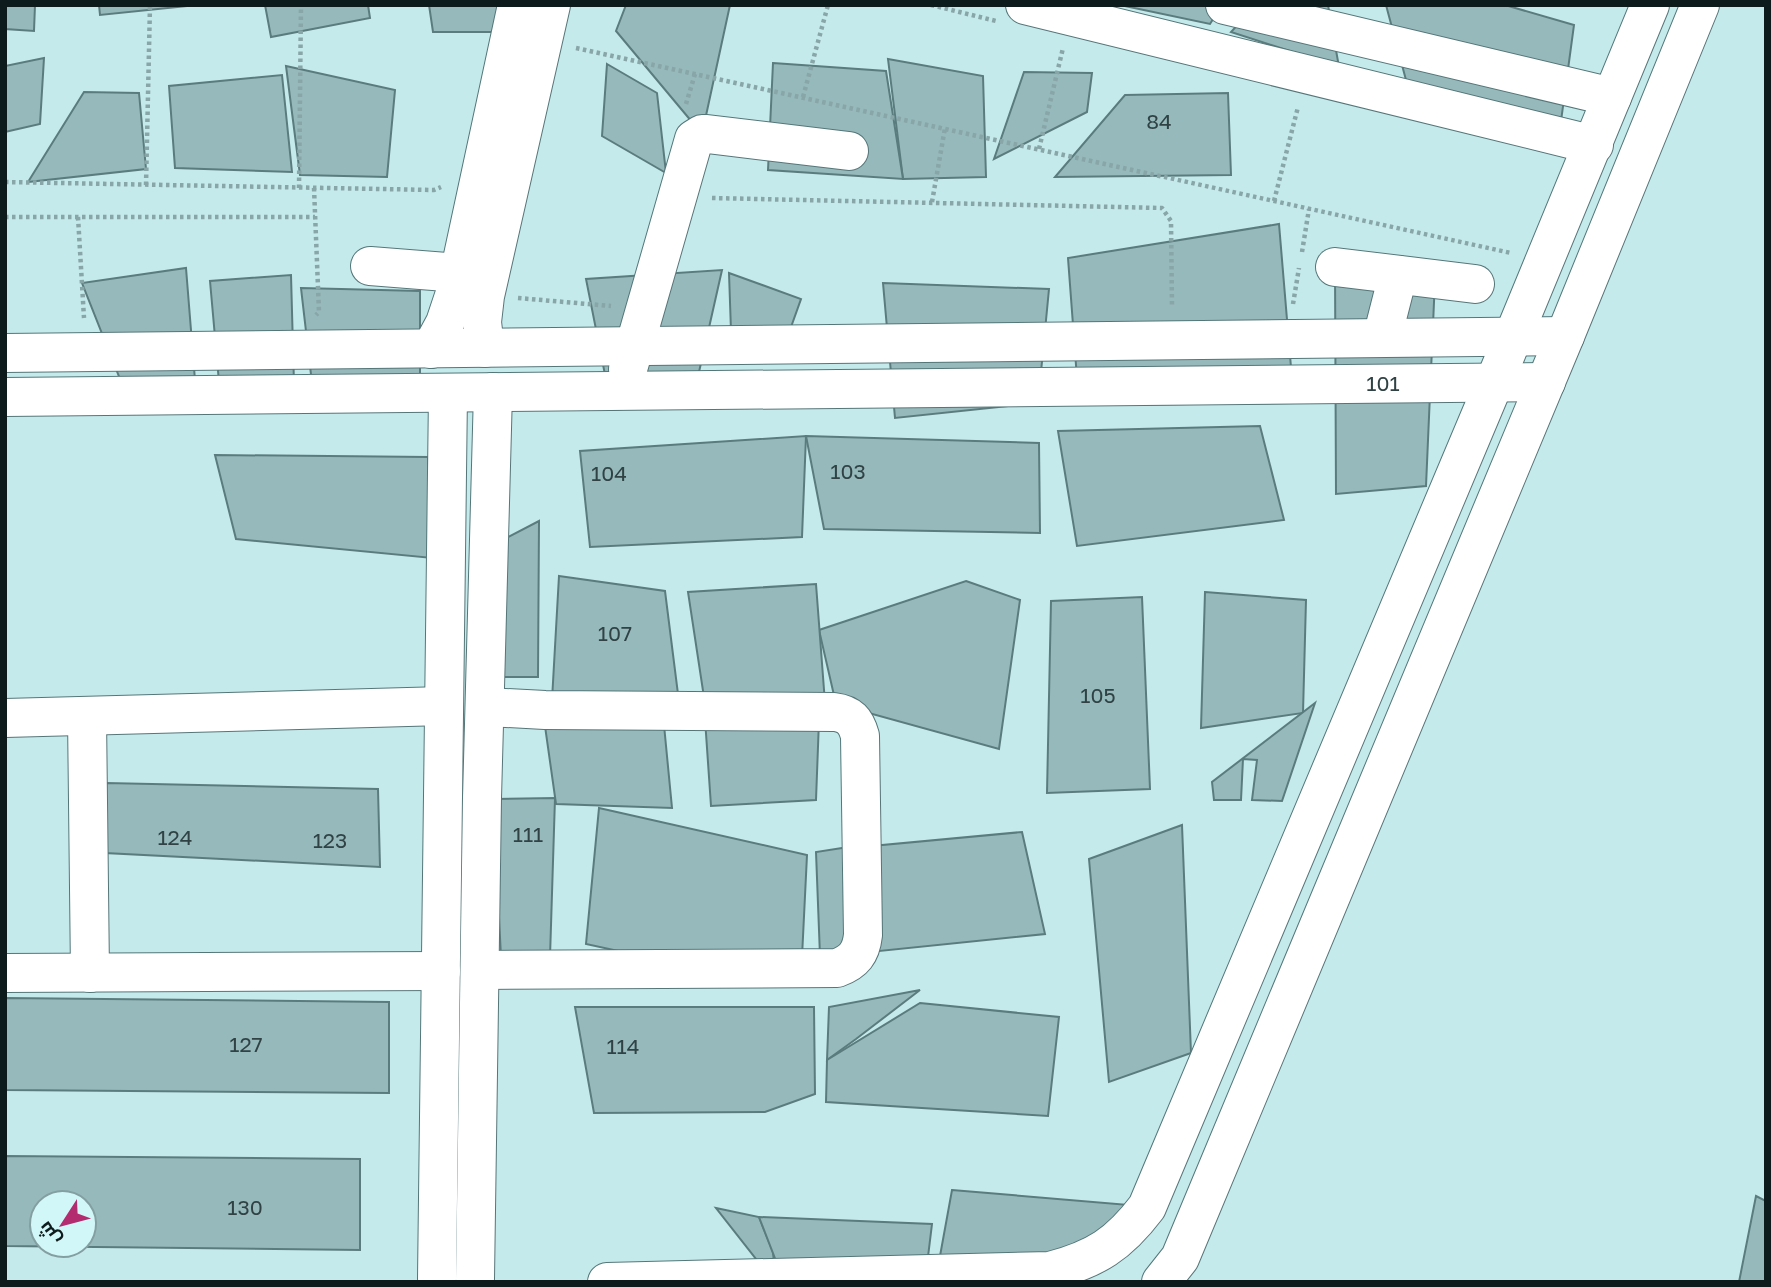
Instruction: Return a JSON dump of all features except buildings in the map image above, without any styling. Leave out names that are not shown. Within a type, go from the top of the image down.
[{"type":"street","points":[[431,349],[445,323],[459,273],[517,5]]},
{"type":"street","points":[[485,348],[482,322],[485,296],[551,5]]},
{"type":"street","points":[[1225,5],[1612,97]]},
{"type":"street","points":[[607,1282],[1049,1270],[1079,1264],[1106,1250],[1129,1231],[1147,1206],[1594,145],[1650,5]]},
{"type":"street","points":[[1161,1282],[1180,1258],[1546,382],[1700,5]]},
{"type":"street","points":[[1012,13],[1594,145]]},
{"type":"street","points":[[622,391],[692,144],[702,134],[849,151]]},
{"type":"street","points":[[370,266],[459,273]]},
{"type":"street","points":[[1335,267],[1475,284]]},
{"type":"street","points":[[1382,338],[1398,275]]},
{"type":"street","points":[[5,353],[1565,336]]},
{"type":"street","points":[[5,397],[1546,382]]},
{"type":"street","points":[[448,393],[435,1280],[449,1275],[462,1275],[477,1280],[482,798],[487,707],[493,393]]},
{"type":"street","points":[[5,719],[444,706]]},
{"type":"street","points":[[481,970],[837,968],[848,964],[857,956],[862,947],[863,935],[860,736],[853,718],[834,712],[545,710],[487,707]]},
{"type":"street","points":[[87,716],[90,972]]},
{"type":"street","points":[[5,973],[440,971]]},
{"type":"path","points":[[146,185],[150,5]]},
{"type":"path","points":[[299,188],[302,5]]},
{"type":"path","points":[[803,97],[828,5]]},
{"type":"path","points":[[931,5],[1012,13]]},
{"type":"path","points":[[1039,149],[1066,38]]},
{"type":"path","points":[[565,45],[1514,253],[1509,265]]},
{"type":"path","points":[[684,111],[695,74]]},
{"type":"path","points":[[1274,201],[1301,96]]},
{"type":"path","points":[[932,202],[944,128]]},
{"type":"path","points":[[5,182],[434,190],[445,183]]},
{"type":"path","points":[[308,321],[319,312],[313,188]]},
{"type":"path","points":[[677,198],[1161,208],[1171,221],[1172,340]]},
{"type":"path","points":[[1287,339],[1309,208]]},
{"type":"path","points":[[5,217],[315,216]]},
{"type":"path","points":[[78,217],[84,327]]},
{"type":"path","points":[[515,310],[520,285]]},
{"type":"path","points":[[517,298],[613,307]]}]
